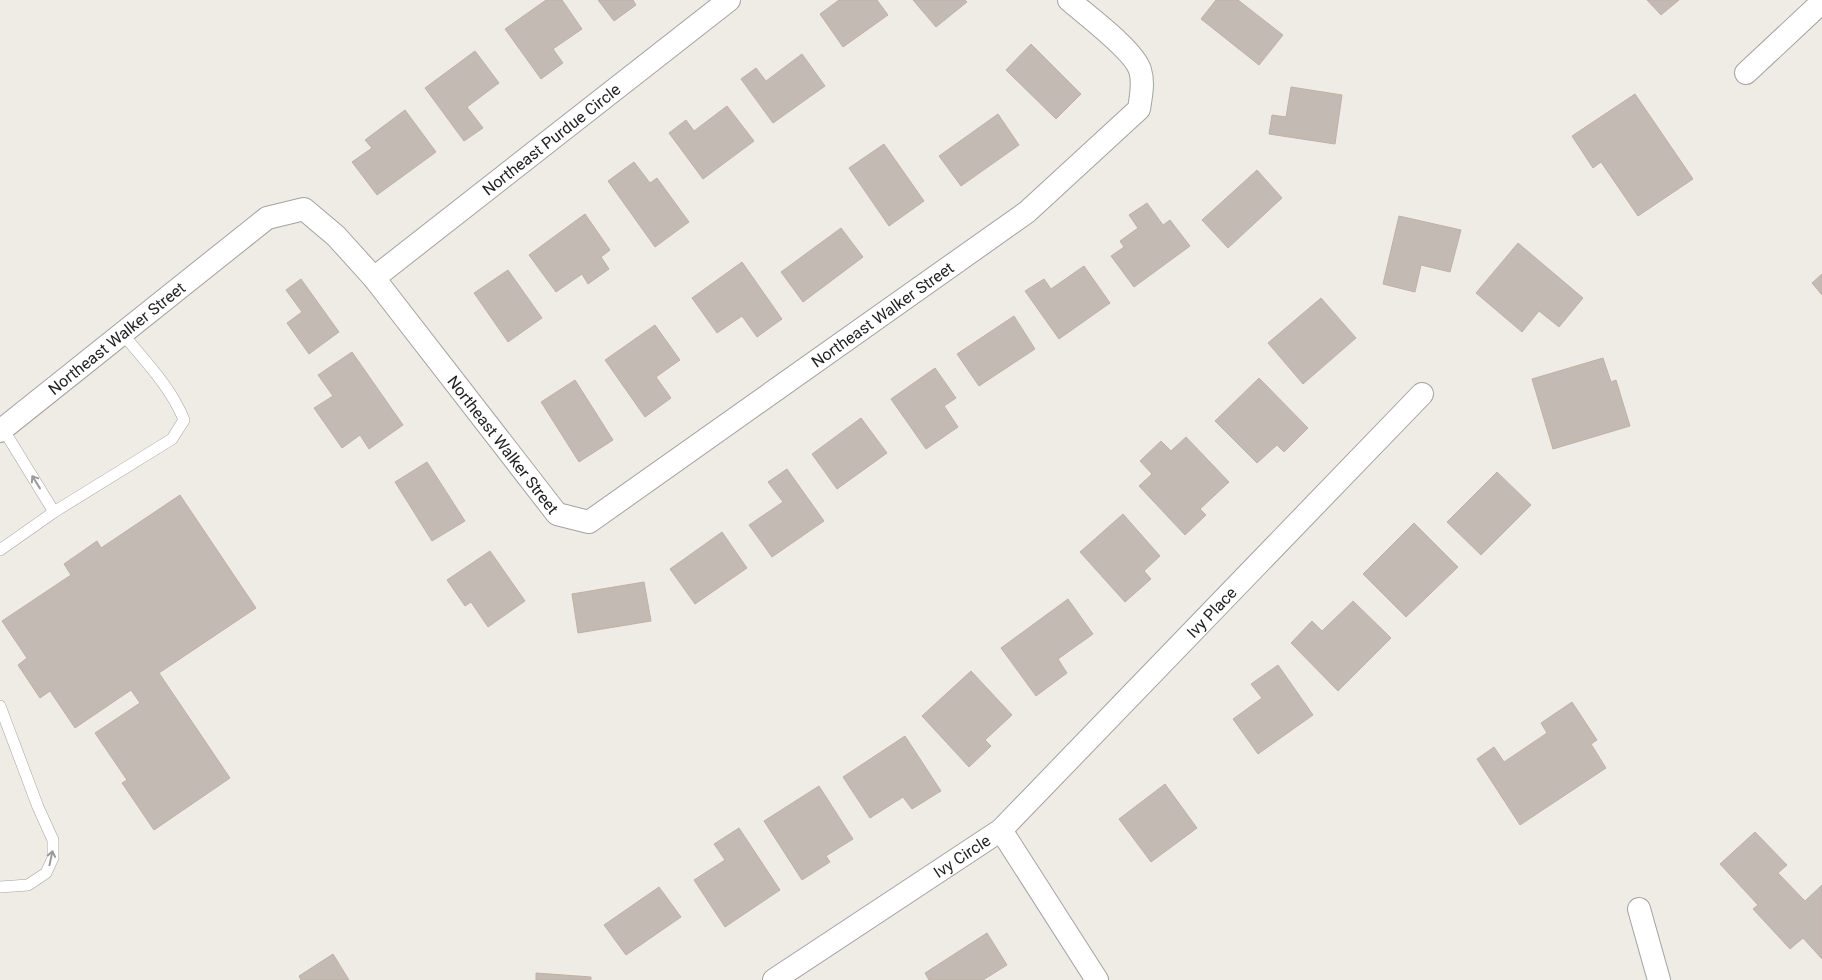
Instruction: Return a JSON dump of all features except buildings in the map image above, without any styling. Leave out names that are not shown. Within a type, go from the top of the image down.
[{"type":"street","name":"Northeast Purdue Circle","points":[[374,278],[729,0]]},
{"type":"street","name":"Northeast Walker Street","points":[[2,430],[267,218],[304,209],[336,236],[374,278],[556,514],[589,522],[1027,212],[1139,108],[1142,84],[1140,69],[1127,51],[1069,0]]},
{"type":"street","points":[[1746,73],[1822,2]]},
{"type":"street","name":"Ivy Place","points":[[1001,830],[1422,394]]},
{"type":"street","name":"Ivy Circle","points":[[774,980],[1001,830],[1097,980]]},
{"type":"street","points":[[1638,909],[1659,980]]},
{"type":"lane","points":[[0,550],[54,512],[172,439],[184,420],[178,405],[165,386],[122,333]]},
{"type":"lane","points":[[2,430],[54,512]]},
{"type":"lane","points":[[0,706],[38,807],[53,840],[53,858],[46,873],[28,885],[0,887]]}]
